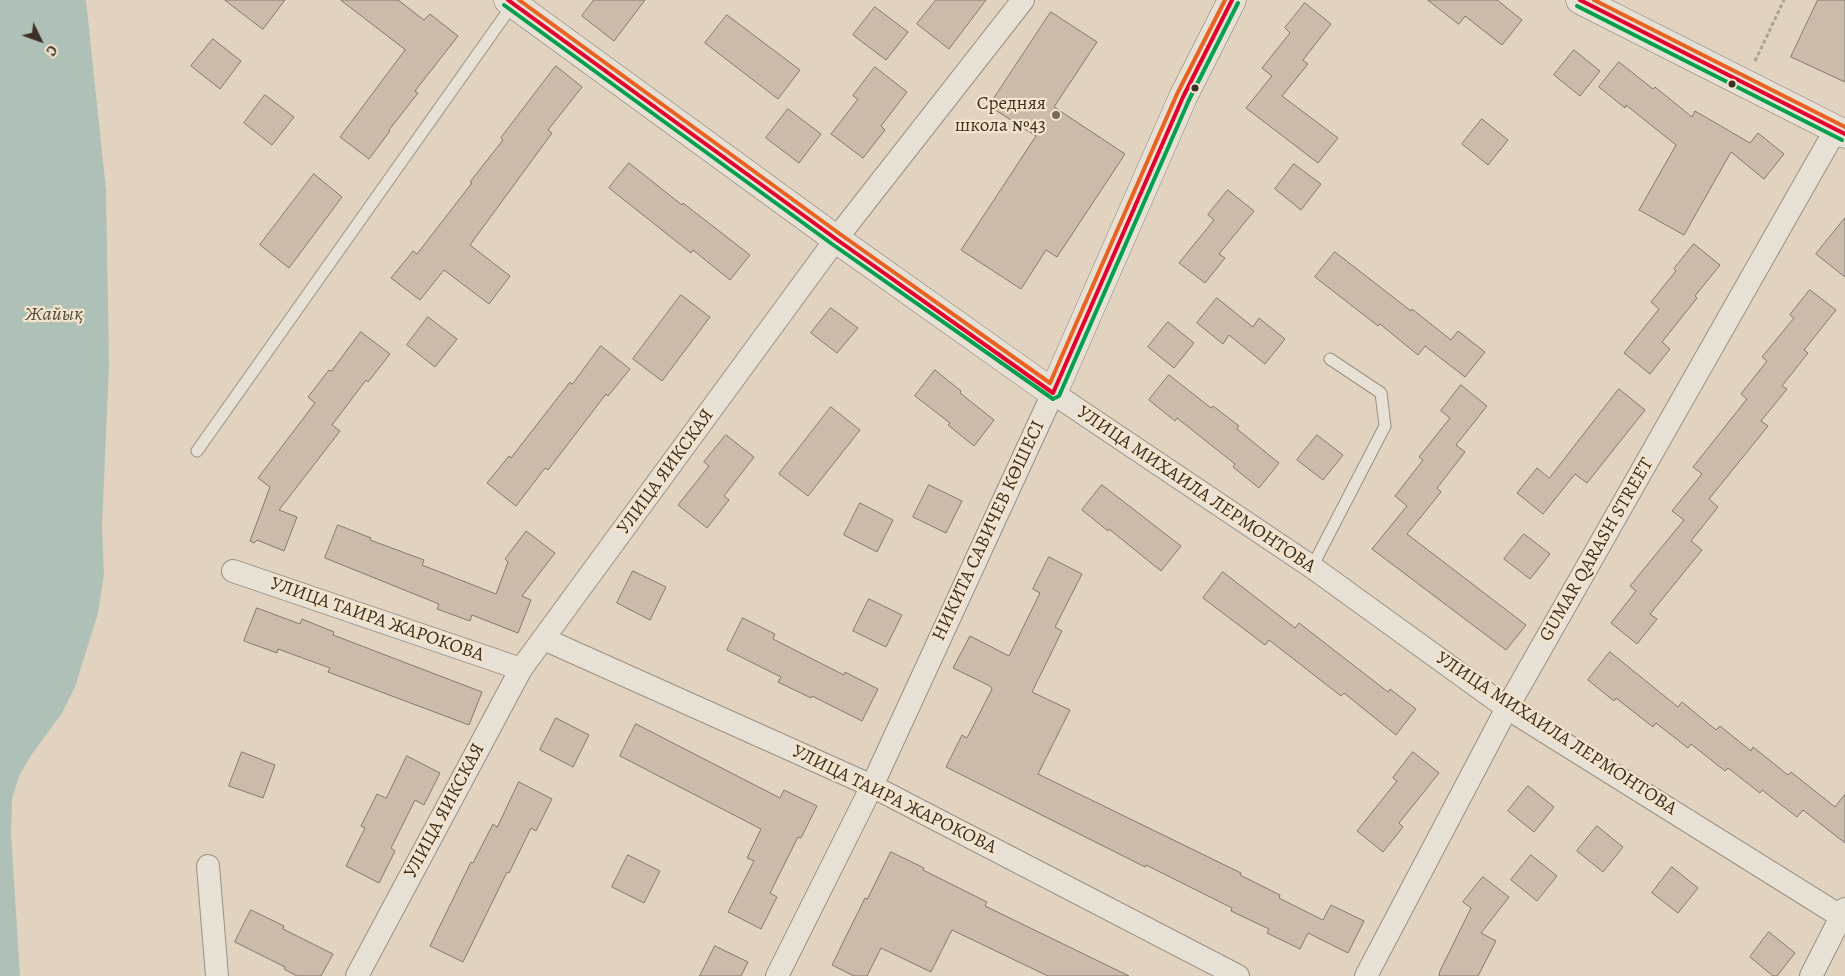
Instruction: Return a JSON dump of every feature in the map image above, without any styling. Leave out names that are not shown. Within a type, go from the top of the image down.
[{"type":"street","name":"УЛИЦА ЯИКСКАЯ","points":[[357,976],[521,669],[836,239],[1023,0]]},
{"type":"street","name":"НИКИТА САВИЧЕВ КӨШЕСІ","points":[[777,976],[872,786],[1053,393],[1183,98],[1232,0]]},
{"type":"street","points":[[1580,0],[1840,131]]},
{"type":"street","name":"УЛИЦА МИХАИЛА ЛЕРМОНТОВА","points":[[512,1],[836,239],[1053,393],[1312,567],[1508,708],[1844,915]]},
{"type":"street","name":"GUMAR QARASH STREET","points":[[1366,976],[1508,708],[1840,131]]},
{"type":"street","name":"УЛИЦА ТАИРА ЖАРОКОВА","points":[[233,571],[521,669]]},
{"type":"street","name":"УЛИЦА ТАИРА ЖАРОКОВА","points":[[544,639],[872,786],[1238,976]]},
{"type":"street","points":[[208,866],[217,976]]},
{"type":"street","points":[[1812,976],[1844,915]]},
{"type":"lane","points":[[197,451],[512,1]]},
{"type":"lane","points":[[1312,567],[1384,426],[1381,393],[1330,359]]},
{"type":"path","points":[[1745,82],[1784,0]]},
{"type":"water","name":"Жайық","points":[[0,0],[86,0],[106,190],[109,365],[102,526],[104,574],[98,613],[75,687],[62,713],[32,754],[19,776],[12,799],[11,833],[20,976],[0,976]]},
{"type":"building","points":[[225,0],[285,0],[263,29]]},
{"type":"building","points":[[341,0],[398,0],[424,20],[430,14],[458,36],[415,91],[418,93],[369,159],[340,137],[405,50]]},
{"type":"building","points":[[594,0],[645,0],[614,41],[582,16]]},
{"type":"building","points":[[936,0],[986,0],[949,49],[917,24]]},
{"type":"building","points":[[1428,0],[1497,0],[1522,20],[1502,45],[1465,16],[1459,24]]},
{"type":"building","points":[[1818,0],[1845,0],[1845,82],[1791,57]]},
{"type":"building","points":[[1305,3],[1331,24],[1303,60],[1308,64],[1282,96],[1338,138],[1318,163],[1246,108],[1272,76],[1262,68],[1290,33],[1285,28]]},
{"type":"building","points":[[875,7],[908,32],[886,60],[853,35]]},
{"type":"building","points":[[1051,12],[1097,42],[1054,107],[1125,154],[1057,257],[1046,250],[1021,289],[961,250],[1036,136],[989,106]]},
{"type":"building","points":[[727,15],[800,70],[778,99],[705,43]]},
{"type":"building","points":[[213,39],[241,61],[220,89],[191,66]]},
{"type":"building","points":[[1574,50],[1600,71],[1580,96],[1554,75]]},
{"type":"building","points":[[1619,62],[1653,89],[1655,87],[1692,117],[1695,111],[1750,143],[1758,133],[1784,154],[1764,179],[1731,152],[1684,235],[1639,210],[1676,145],[1626,105],[1625,108],[1599,87]]},
{"type":"building","points":[[556,66],[582,87],[548,130],[552,133],[470,245],[510,276],[489,304],[444,270],[420,300],[391,278],[413,251],[417,254],[472,183],[470,182],[503,140],[501,138]]},
{"type":"building","points":[[875,67],[907,92],[881,126],[885,130],[863,158],[831,134],[858,99],[853,96]]},
{"type":"building","points":[[265,95],[294,117],[272,145],[244,123]]},
{"type":"building","points":[[788,109],[821,134],[799,163],[766,138]]},
{"type":"building","points":[[1482,119],[1508,140],[1488,165],[1462,144]]},
{"type":"building","points":[[629,163],[750,255],[730,280],[693,250],[691,253],[609,188]]},
{"type":"building","points":[[1294,164],[1321,184],[1301,210],[1275,189]]},
{"type":"building","points":[[314,174],[342,197],[289,268],[260,245]]},
{"type":"building","points":[[1228,190],[1254,211],[1219,254],[1225,258],[1205,283],[1179,263],[1214,220],[1208,215]]},
{"type":"building","points":[[1845,218],[1845,277],[1816,254]]},
{"type":"building","points":[[1694,244],[1720,265],[1662,342],[1670,349],[1650,374],[1624,353],[1659,309],[1651,302],[1676,271],[1674,269]]},
{"type":"building","points":[[1335,252],[1451,340],[1458,331],[1485,352],[1465,377],[1425,346],[1418,355],[1380,324],[1378,326],[1315,277]]},
{"type":"building","points":[[1810,290],[1836,310],[1804,350],[1808,353],[1782,386],[1787,389],[1761,421],[1768,426],[1709,499],[1718,507],[1691,541],[1702,550],[1650,614],[1657,619],[1637,644],[1611,623],[1636,591],[1630,586],[1684,520],[1672,511],[1702,474],[1693,467],[1747,399],[1741,394],[1767,361],[1762,357],[1794,318],[1790,315]]},
{"type":"building","points":[[681,295],[710,317],[662,381],[633,359]]},
{"type":"building","points":[[1217,298],[1253,327],[1259,318],[1285,339],[1265,364],[1229,335],[1223,344],[1197,323]]},
{"type":"building","points":[[831,308],[858,328],[837,353],[811,333]]},
{"type":"building","points":[[428,317],[457,339],[435,367],[407,345]]},
{"type":"building","points":[[1168,322],[1194,343],[1174,368],[1148,347]]},
{"type":"building","points":[[361,332],[390,354],[368,382],[366,380],[332,425],[340,431],[279,510],[297,517],[284,551],[257,540],[254,543],[250,541],[270,487],[258,478],[315,403],[308,397]]},
{"type":"building","points":[[601,346],[630,369],[608,396],[606,394],[548,470],[545,468],[516,506],[487,483],[509,456],[511,458],[570,382],[572,384]]},
{"type":"building","points":[[935,370],[994,420],[974,446],[948,425],[950,423],[915,396]]},
{"type":"building","points":[[1169,375],[1211,408],[1213,406],[1239,426],[1237,429],[1279,463],[1259,488],[1233,467],[1235,464],[1177,418],[1175,421],[1149,400]]},
{"type":"building","points":[[1461,385],[1487,406],[1456,445],[1465,452],[1437,488],[1441,492],[1407,534],[1526,625],[1506,650],[1372,549],[1407,506],[1395,496],[1423,460],[1419,457],[1450,418],[1441,411]]},
{"type":"building","points":[[1619,389],[1645,410],[1587,483],[1575,474],[1543,514],[1517,493],[1537,468],[1549,478]]},
{"type":"building","points":[[831,407],[860,430],[808,496],[779,474]]},
{"type":"building","points":[[726,435],[754,457],[724,496],[729,500],[707,528],[678,505],[709,466],[704,462]]},
{"type":"building","points":[[1317,435],[1343,455],[1323,480],[1297,460]]},
{"type":"building","points":[[929,485],[962,501],[946,533],[913,517]]},
{"type":"building","points":[[1102,485],[1181,546],[1161,571],[1082,510]]},
{"type":"building","points":[[860,503],[893,520],[877,552],[844,535]]},
{"type":"building","points":[[338,525],[371,538],[370,540],[424,560],[422,565],[496,594],[508,562],[505,559],[526,531],[555,553],[522,596],[531,600],[518,633],[472,615],[470,621],[437,609],[439,604],[325,558]]},
{"type":"building","points":[[1524,534],[1550,554],[1530,579],[1504,559]]},
{"type":"building","points":[[1049,557],[1082,574],[1055,627],[1062,631],[1032,692],[1070,710],[1038,774],[1241,873],[1240,875],[1280,895],[1279,898],[1323,920],[1331,905],[1364,921],[1348,953],[1308,933],[1300,949],[1267,933],[1269,929],[1231,911],[1232,908],[1146,865],[1145,867],[946,767],[962,735],[967,738],[992,689],[990,686],[953,668],[970,636],[1009,656],[1040,593],[1033,589]]},
{"type":"building","points":[[633,571],[666,587],[650,620],[617,603]]},
{"type":"building","points":[[1223,572],[1295,628],[1299,623],[1388,692],[1390,689],[1416,709],[1396,735],[1344,693],[1341,696],[1269,640],[1265,645],[1203,598]]},
{"type":"building","points":[[869,599],[902,615],[886,647],[853,631]]},
{"type":"building","points":[[257,608],[300,624],[302,619],[334,632],[333,635],[482,692],[469,725],[328,672],[330,668],[278,649],[277,653],[244,641]]},
{"type":"building","points":[[743,618],[775,634],[773,639],[844,675],[845,672],[878,689],[862,721],[812,696],[811,698],[778,682],[781,677],[727,650]]},
{"type":"building","points":[[1610,652],[1678,707],[1682,702],[1716,730],[1720,726],[1751,751],[1753,747],[1788,775],[1791,772],[1835,807],[1845,794],[1845,843],[1803,810],[1797,817],[1762,790],[1760,793],[1728,768],[1725,771],[1691,744],[1688,748],[1656,723],[1653,727],[1616,698],[1614,701],[1588,680]]},
{"type":"building","points":[[556,718],[589,735],[573,767],[540,750]]},
{"type":"building","points":[[636,724],[780,798],[784,790],[817,806],[801,838],[798,837],[770,893],[777,897],[761,929],[728,912],[754,861],[747,858],[761,829],[620,756]]},
{"type":"building","points":[[242,752],[275,765],[263,798],[229,786]]},
{"type":"building","points":[[1413,752],[1439,773],[1399,823],[1403,827],[1383,852],[1357,831],[1397,781],[1393,778]]},
{"type":"building","points":[[407,756],[440,773],[424,805],[415,800],[391,848],[395,851],[379,883],[346,866],[365,828],[361,826],[377,794],[386,798]]},
{"type":"building","points":[[519,782],[552,799],[536,831],[531,828],[463,962],[430,946],[471,862],[473,863],[493,824],[497,827]]},
{"type":"building","points":[[1528,786],[1554,807],[1534,832],[1508,811]]},
{"type":"building","points":[[1597,826],[1623,847],[1603,872],[1577,851]]},
{"type":"building","points":[[891,852],[987,902],[985,906],[1129,976],[1048,976],[952,930],[931,972],[881,948],[867,976],[854,976],[832,965],[865,898],[867,899]]},
{"type":"building","points":[[628,855],[660,871],[644,903],[612,887]]},
{"type":"building","points":[[1531,855],[1557,876],[1537,901],[1511,880]]},
{"type":"building","points":[[1672,867],[1698,888],[1678,913],[1652,893]]},
{"type":"building","points":[[1483,877],[1509,897],[1481,933],[1496,941],[1478,976],[1439,976],[1471,908],[1463,902]]},
{"type":"building","points":[[251,910],[284,926],[283,929],[333,954],[321,976],[297,976],[284,969],[285,967],[235,942]]},
{"type":"building","points":[[1769,932],[1795,953],[1777,976],[1773,976],[1750,957]]},
{"type":"building","points":[[715,946],[748,962],[741,976],[700,976]]},
{"type":"transit line","points":[[508,0],[836,239],[1053,393],[1183,97],[1232,0]]},
{"type":"transit line","points":[[519,0],[840,234],[1050,383],[1177,94],[1225,0]]},
{"type":"transit line","points":[[1580,0],[1845,134]]},
{"type":"transit line","points":[[1594,0],[1845,127]]},
{"type":"transit line","points":[[504,5],[832,244],[1053,399],[1059,396],[1189,100],[1238,3]]},
{"type":"transit line","points":[[1577,6],[1842,140]]},
{"type":"place","name":"Средняя школа №43","points":[[1056,115]]}]
